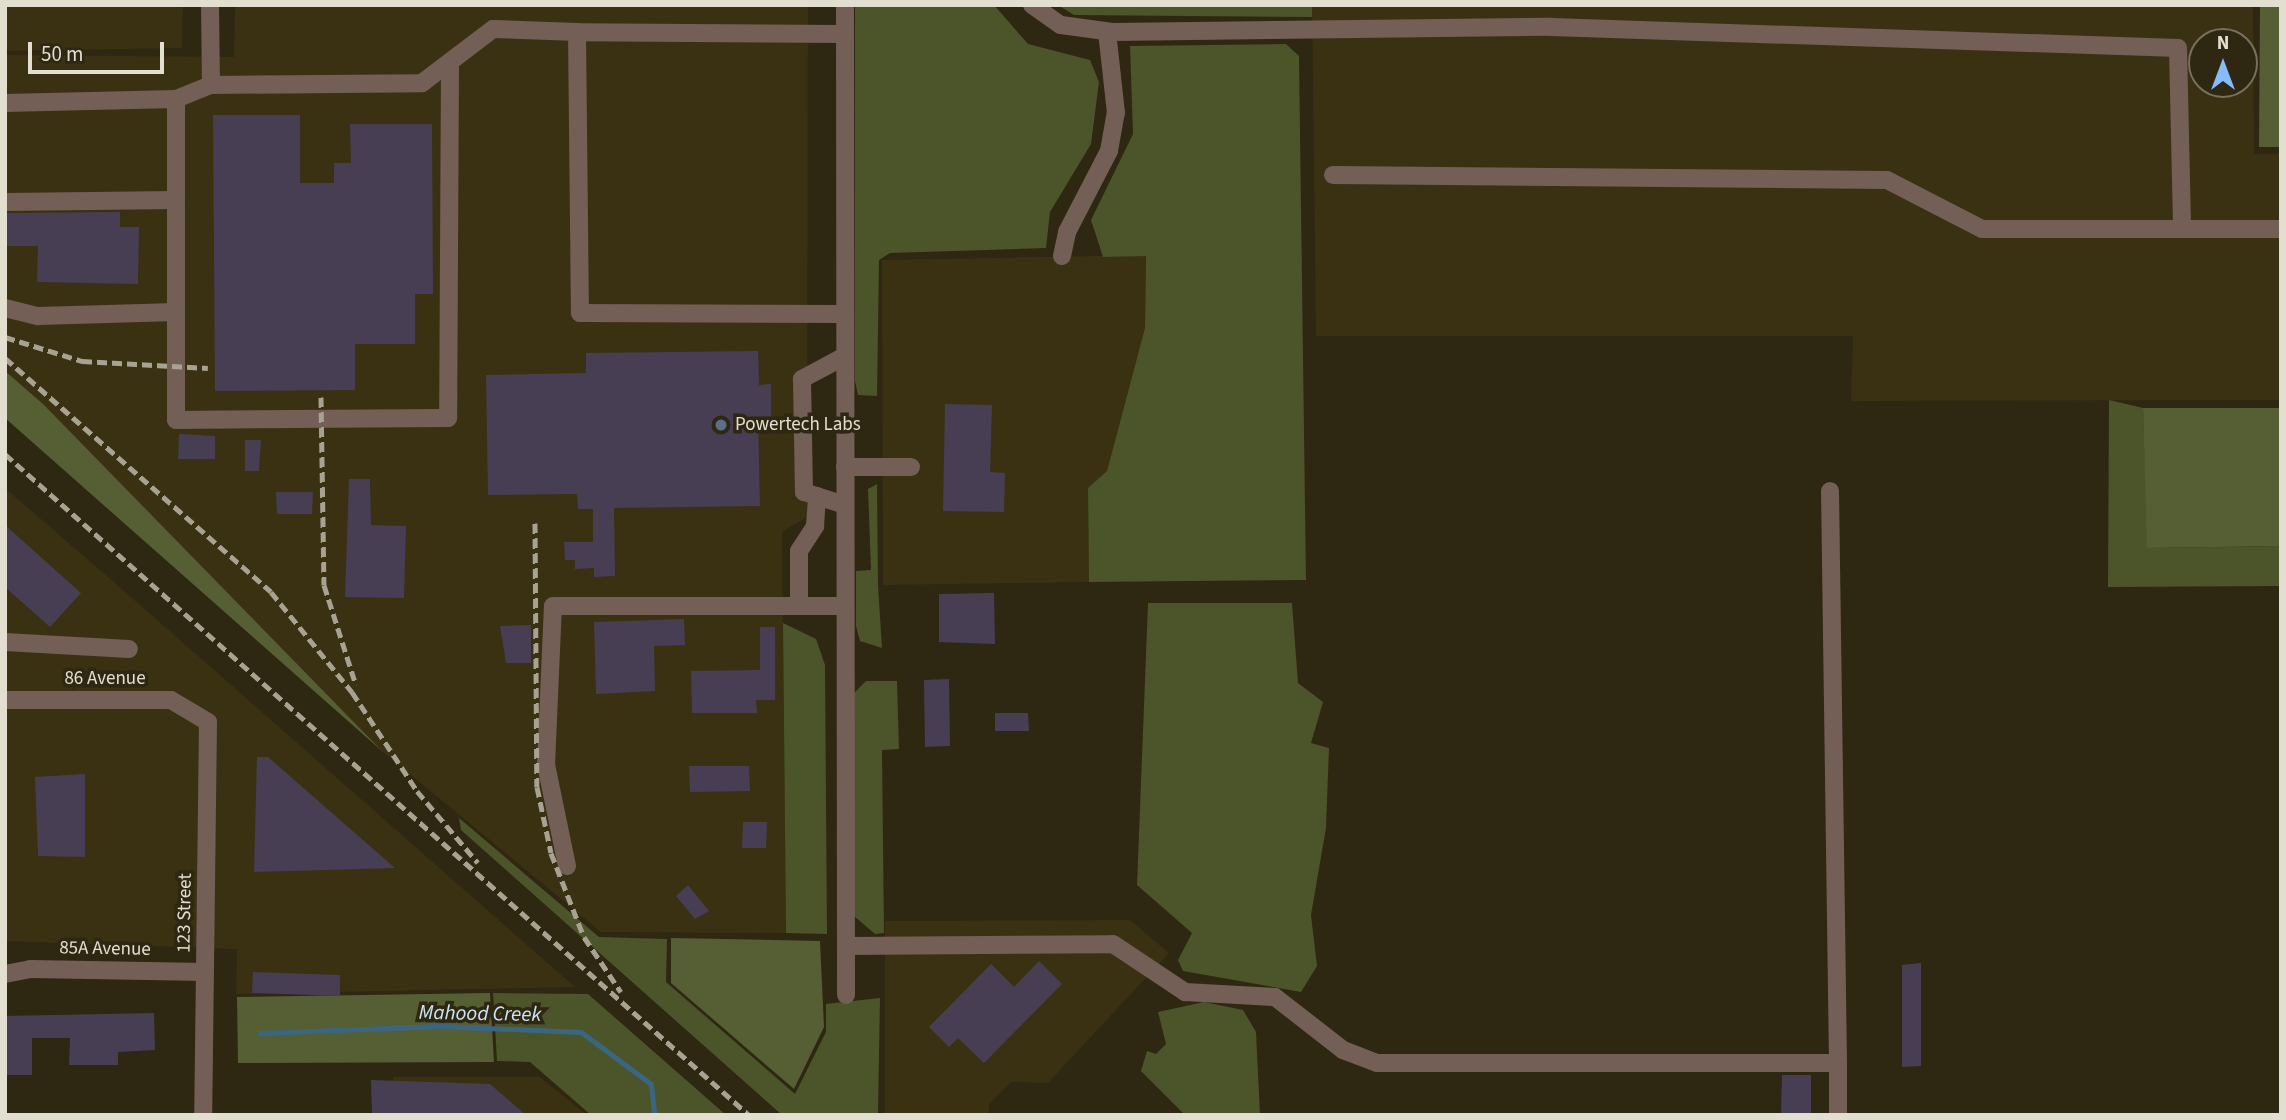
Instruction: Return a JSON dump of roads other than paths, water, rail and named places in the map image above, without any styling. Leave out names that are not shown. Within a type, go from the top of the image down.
[{"type":"street","points":[[209,5],[211,85]]},
{"type":"street","points":[[845,5],[846,995]]},
{"type":"street","points":[[1032,5],[1061,25],[1107,32],[1552,27],[2178,48],[2182,229]]},
{"type":"street","points":[[5,103],[176,99],[211,85],[422,83],[450,65],[493,29],[845,34]]},
{"type":"street","points":[[577,32],[580,313],[845,314]]},
{"type":"street","points":[[1062,256],[1067,232],[1109,150],[1116,113],[1107,32]]},
{"type":"street","points":[[176,99],[176,420],[448,418],[450,65]]},
{"type":"street","points":[[1333,175],[1887,180],[1982,229],[2281,229]]},
{"type":"street","points":[[5,202],[176,200]]},
{"type":"street","points":[[5,308],[38,317],[176,312]]},
{"type":"street","points":[[845,356],[802,379],[804,492],[845,505]]},
{"type":"street","points":[[845,467],[911,467]]},
{"type":"street","points":[[1830,491],[1838,1115]]},
{"type":"street","points":[[799,606],[799,551],[815,526],[817,496]]},
{"type":"street","points":[[567,866],[546,765],[553,606],[845,606]]},
{"type":"street","points":[[5,642],[129,649]]},
{"type":"street","name":"86 Avenue","points":[[5,700],[171,700],[200,715]]},
{"type":"street","name":"123 Street","points":[[200,715],[208,722],[203,1115]]},
{"type":"street","points":[[846,946],[1113,944],[1185,992],[1275,997],[1343,1050],[1377,1063],[1838,1063]]},
{"type":"street","name":"85A Avenue","points":[[5,974],[30,969],[205,972]]},
{"type":"waterway","name":"Mahood Creek","points":[[259,1033],[440,1026],[581,1032],[651,1084],[654,1115]]},
{"type":"railway","points":[[5,337],[82,361],[208,368]]},
{"type":"railway","points":[[5,358],[271,592],[352,692],[417,791],[478,863]]},
{"type":"railway","points":[[321,397],[324,585],[356,685]]},
{"type":"railway","points":[[5,454],[749,1115]]},
{"type":"railway","points":[[535,523],[537,787],[551,853],[584,937],[621,992]]},
{"type":"place","name":"Powertech Labs","points":[[721,425]]}]
